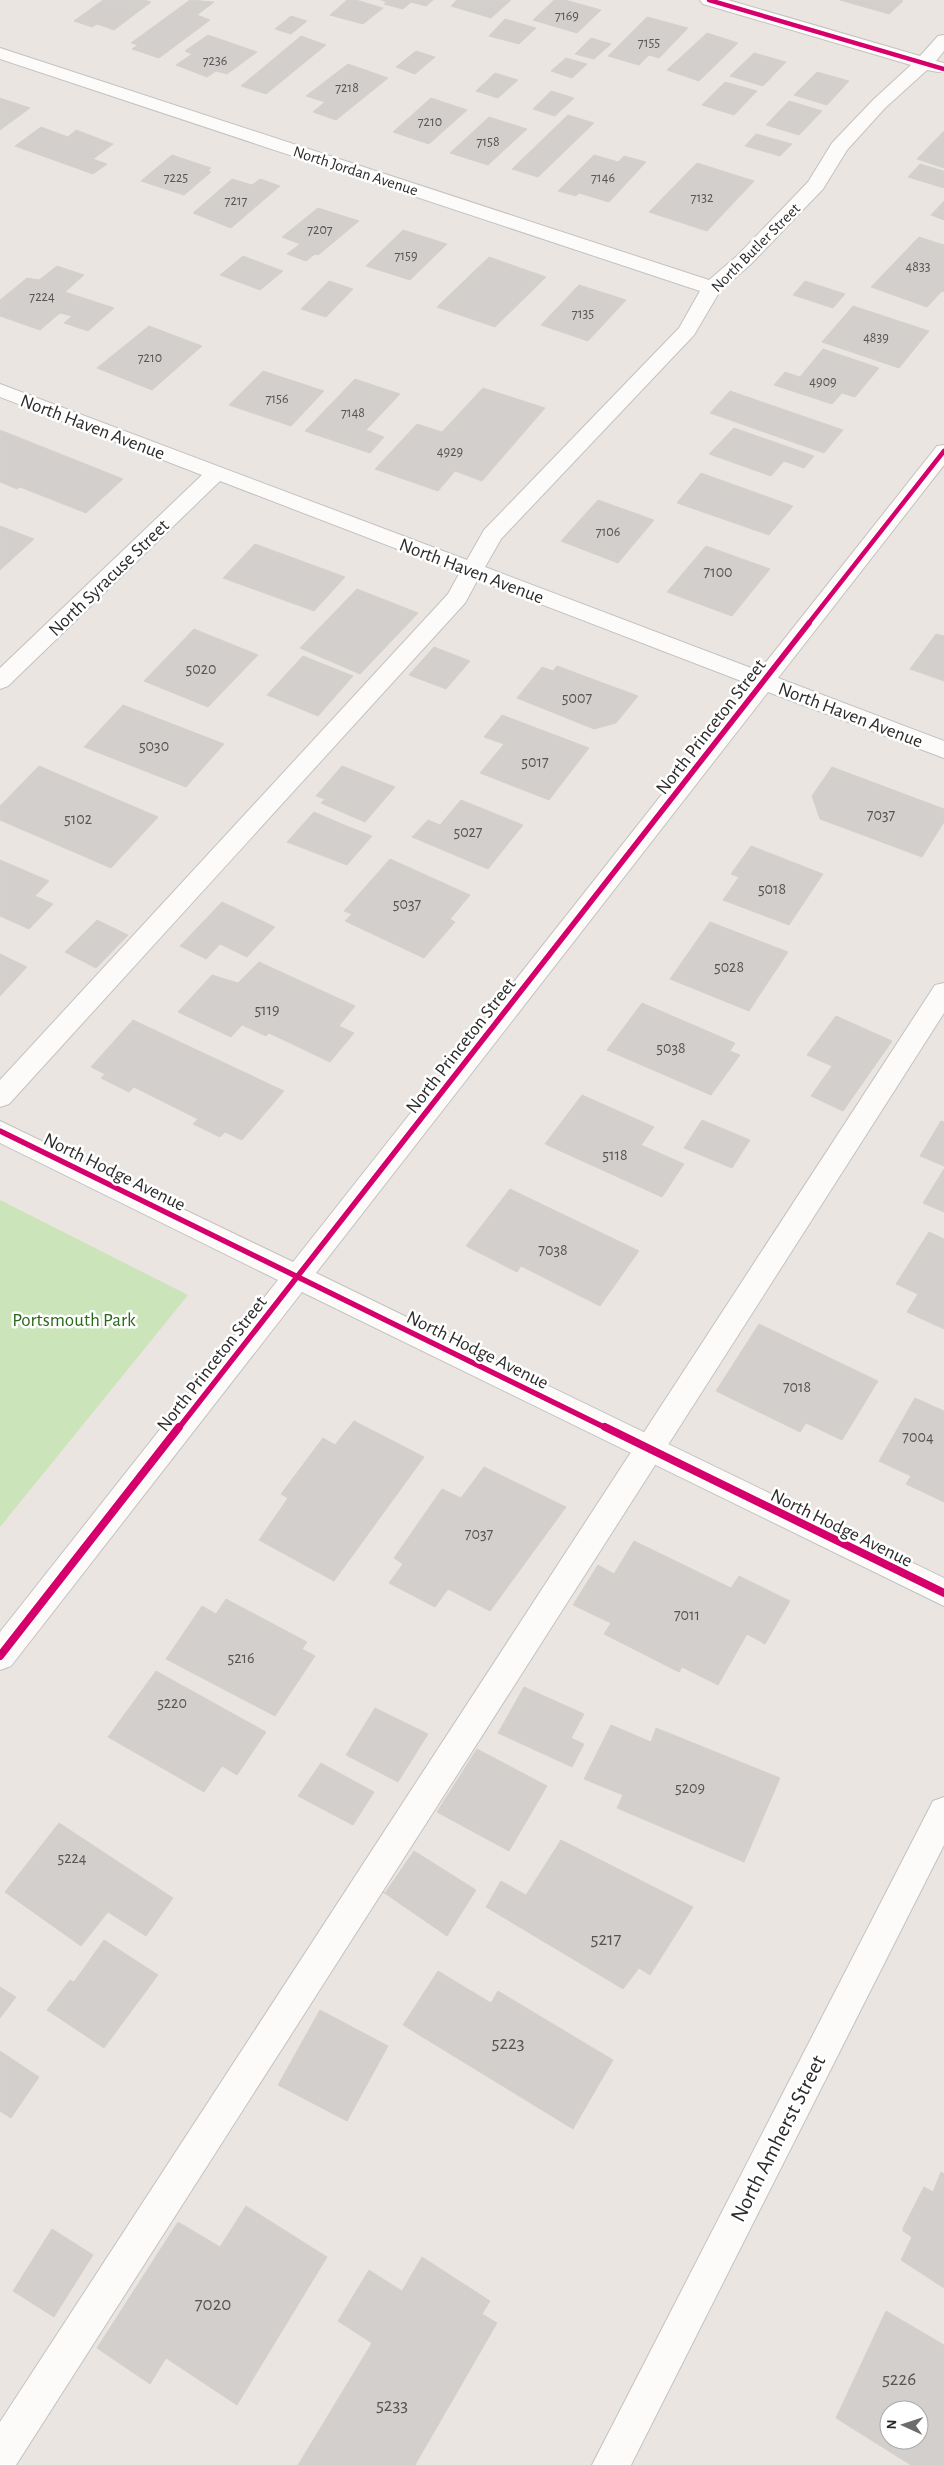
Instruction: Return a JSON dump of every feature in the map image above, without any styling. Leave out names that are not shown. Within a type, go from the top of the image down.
[{"type":"street","points":[[709,0],[729,2],[944,68]]},
{"type":"street","name":"North Butler Street","points":[[0,1098],[457,598],[492,535],[686,331],[712,288],[744,260],[816,185],[839,147],[879,104],[924,63],[944,40]]},
{"type":"street","name":"North Jordan Avenue","points":[[0,53],[712,288]]},
{"type":"street","name":"North Haven Avenue","points":[[0,390],[944,750]]},
{"type":"street","name":"North Princeton Street","points":[[0,1656],[944,451]]},
{"type":"street","name":"North Syracuse Street","points":[[0,681],[216,472]]},
{"type":"street","points":[[0,2456],[944,992]]},
{"type":"street","name":"North Hodge Avenue","points":[[0,1131],[944,1593]]},
{"type":"street","name":"North Amherst Street","points":[[610,2465],[944,1812]]},
{"type":"green space","name":"Portsmouth Park","points":[[0,1200],[188,1295],[0,1527]]},
{"type":"building","points":[[103,0],[144,0],[151,2],[114,30],[97,24],[92,27],[74,21]]},
{"type":"building","points":[[190,0],[214,2],[197,15],[210,20],[159,58],[132,49],[138,45],[131,43]]},
{"type":"building","points":[[347,0],[356,0],[383,8],[363,24],[330,15]]},
{"type":"building","points":[[381,0],[433,0],[426,6],[411,2],[403,9],[384,4],[387,2]]},
{"type":"building","points":[[457,0],[511,0],[491,18],[451,6]]},
{"type":"building","points":[[554,0],[565,0],[601,10],[577,33],[533,20]]},
{"type":"building","points":[[840,0],[900,0],[903,1],[889,14]]},
{"type":"building","points":[[291,16],[307,21],[291,34],[275,29]]},
{"type":"building","points":[[647,17],[688,28],[659,58],[649,55],[639,65],[608,56]]},
{"type":"building","points":[[505,19],[536,28],[519,44],[489,36]]},
{"type":"building","points":[[707,33],[738,43],[699,81],[667,70]]},
{"type":"building","points":[[208,35],[257,52],[227,74],[216,71],[207,77],[176,65],[192,54],[185,51]]},
{"type":"building","points":[[301,36],[326,45],[266,94],[241,86]]},
{"type":"building","points":[[591,38],[611,44],[594,59],[575,54]]},
{"type":"building","points":[[416,51],[435,57],[415,74],[396,67]]},
{"type":"building","points":[[754,53],[786,62],[763,86],[730,76]]},
{"type":"building","points":[[566,58],[587,64],[572,78],[551,71]]},
{"type":"building","points":[[348,64],[388,78],[336,120],[313,112],[325,102],[306,96]]},
{"type":"building","points":[[817,72],[849,81],[827,105],[794,95]]},
{"type":"building","points":[[495,73],[518,80],[498,98],[476,91]]},
{"type":"building","points":[[725,82],[757,91],[734,115],[702,105]]},
{"type":"building","points":[[551,91],[574,98],[555,116],[533,109]]},
{"type":"building","points":[[0,98],[30,108],[0,130]]},
{"type":"building","points":[[431,98],[467,110],[429,144],[393,132]]},
{"type":"building","points":[[789,101],[822,111],[799,135],[766,125]]},
{"type":"building","points":[[568,115],[594,123],[538,177],[512,169]]},
{"type":"building","points":[[489,117],[527,129],[488,165],[450,153]]},
{"type":"building","points":[[41,127],[68,137],[76,130],[113,144],[93,159],[107,164],[93,174],[15,146]]},
{"type":"building","points":[[944,131],[944,168],[917,159]]},
{"type":"building","points":[[756,134],[792,144],[780,156],[745,146]]},
{"type":"building","points":[[172,155],[211,168],[208,171],[211,172],[184,195],[141,181]]},
{"type":"building","points":[[594,155],[618,162],[624,156],[646,162],[609,202],[579,193],[576,196],[558,191]]},
{"type":"building","points":[[697,163],[754,181],[707,231],[649,212]]},
{"type":"building","points":[[920,164],[944,171],[944,188],[908,177]]},
{"type":"building","points":[[232,179],[252,185],[260,179],[280,186],[231,228],[193,213]]},
{"type":"building","points":[[944,201],[944,220],[931,215]]},
{"type":"building","points":[[318,208],[359,221],[318,255],[315,254],[306,261],[287,254],[300,244],[282,237]]},
{"type":"building","points":[[403,230],[447,244],[410,280],[366,266]]},
{"type":"building","points":[[919,237],[944,245],[944,292],[942,291],[927,307],[871,287]]},
{"type":"building","points":[[243,256],[283,271],[260,290],[220,275]]},
{"type":"building","points":[[489,257],[546,277],[495,327],[437,307]]},
{"type":"building","points":[[57,266],[84,275],[65,292],[114,308],[88,331],[64,323],[72,316],[60,313],[40,330],[0,316],[0,300],[27,278],[39,280]]},
{"type":"building","points":[[329,281],[353,289],[326,317],[301,309]]},
{"type":"building","points":[[805,281],[845,294],[833,308],[793,295]]},
{"type":"building","points":[[579,285],[626,300],[588,341],[541,325]]},
{"type":"building","points":[[853,306],[929,331],[899,368],[822,342]]},
{"type":"building","points":[[149,326],[202,346],[152,390],[97,368]]},
{"type":"building","points":[[823,349],[879,368],[855,397],[842,393],[832,404],[774,385],[785,372],[800,377]]},
{"type":"building","points":[[263,371],[324,391],[291,426],[229,405]]},
{"type":"building","points":[[355,379],[400,394],[366,430],[384,437],[370,453],[305,431]]},
{"type":"building","points":[[483,388],[545,408],[482,481],[455,471],[438,491],[375,469],[417,424],[442,432]]},
{"type":"building","points":[[730,391],[843,430],[824,453],[710,413]]},
{"type":"building","points":[[734,428],[814,456],[804,468],[784,461],[771,476],[709,454]]},
{"type":"building","points":[[0,430],[123,479],[86,513],[20,487],[17,489],[0,482]]},
{"type":"building","points":[[701,473],[793,506],[769,535],[677,503]]},
{"type":"building","points":[[598,500],[654,520],[618,563],[561,541]]},
{"type":"building","points":[[0,526],[34,539],[0,570]]},
{"type":"building","points":[[255,544],[345,577],[314,611],[223,578]]},
{"type":"building","points":[[706,546],[770,569],[732,616],[667,592]]},
{"type":"building","points":[[357,589],[418,613],[360,674],[300,648]]},
{"type":"building","points":[[194,629],[258,655],[208,707],[144,681]]},
{"type":"building","points":[[936,634],[944,636],[944,681],[910,669]]},
{"type":"building","points":[[434,647],[470,661],[446,689],[409,675]]},
{"type":"building","points":[[303,656],[353,676],[318,716],[267,695]]},
{"type":"building","points":[[557,666],[638,696],[616,723],[594,729],[517,698],[542,667],[553,671]]},
{"type":"building","points":[[123,705],[224,744],[186,787],[84,747]]},
{"type":"building","points":[[502,715],[589,748],[549,800],[480,773],[504,744],[484,737]]},
{"type":"building","points":[[39,766],[158,817],[111,868],[0,820],[0,806]]},
{"type":"building","points":[[342,766],[395,787],[365,822],[321,803],[325,799],[316,796]]},
{"type":"building","points":[[832,767],[944,809],[944,822],[922,857],[820,819],[812,796]]},
{"type":"building","points":[[461,800],[523,825],[488,869],[412,837],[428,820],[440,825]]},
{"type":"building","points":[[314,812],[372,836],[347,865],[287,842]]},
{"type":"building","points":[[751,846],[823,874],[789,925],[723,900],[739,877],[731,874]]},
{"type":"building","points":[[390,859],[470,895],[450,919],[455,922],[424,958],[345,921],[352,914],[344,911]]},
{"type":"building","points":[[0,860],[49,881],[35,896],[53,904],[29,929],[0,916]]},
{"type":"building","points":[[222,902],[275,927],[247,957],[220,944],[206,959],[180,946]]},
{"type":"building","points":[[97,920],[128,935],[96,968],[65,952]]},
{"type":"building","points":[[710,922],[788,952],[749,1011],[670,979]]},
{"type":"building","points":[[0,954],[27,967],[0,996]]},
{"type":"building","points":[[259,962],[355,1006],[339,1026],[354,1033],[330,1062],[269,1033],[266,1036],[242,1025],[231,1037],[178,1012],[212,975],[238,983]]},
{"type":"building","points":[[642,1003],[735,1043],[730,1051],[740,1055],[711,1095],[607,1050]]},
{"type":"building","points":[[836,1016],[892,1041],[843,1111],[811,1096],[832,1066],[807,1055]]},
{"type":"building","points":[[133,1020],[284,1091],[242,1140],[225,1132],[220,1137],[193,1124],[198,1119],[134,1087],[129,1092],[101,1078],[105,1074],[91,1067]]},
{"type":"building","points":[[582,1095],[654,1127],[641,1145],[684,1164],[662,1197],[545,1144]]},
{"type":"building","points":[[702,1120],[750,1140],[732,1168],[684,1148]]},
{"type":"building","points":[[941,1121],[944,1122],[944,1166],[920,1156]]},
{"type":"building","points":[[944,1169],[944,1212],[923,1203]]},
{"type":"building","points":[[510,1189],[639,1251],[600,1306],[521,1266],[517,1272],[466,1246]]},
{"type":"building","points":[[929,1232],[944,1239],[944,1329],[907,1312],[918,1294],[896,1284]]},
{"type":"building","points":[[759,1324],[878,1381],[842,1440],[806,1423],[800,1432],[716,1391]]},
{"type":"building","points":[[915,1398],[944,1411],[944,1502],[906,1484],[911,1476],[879,1461]]},
{"type":"building","points":[[354,1421],[424,1457],[334,1581],[259,1540],[288,1498],[281,1494],[323,1438],[335,1445]]},
{"type":"building","points":[[484,1467],[566,1507],[490,1611],[448,1589],[435,1607],[389,1583],[403,1564],[394,1558],[442,1489],[461,1498]]},
{"type":"building","points":[[634,1541],[731,1588],[739,1576],[790,1601],[765,1644],[747,1634],[718,1685],[682,1667],[679,1672],[604,1634],[611,1623],[573,1605],[598,1565],[614,1574]]},
{"type":"building","points":[[226,1599],[307,1642],[302,1649],[315,1656],[275,1716],[166,1659],[202,1606],[216,1614]]},
{"type":"building","points":[[156,1671],[266,1732],[237,1775],[222,1766],[204,1792],[108,1737]]},
{"type":"building","points":[[524,1687],[584,1714],[571,1738],[584,1744],[572,1767],[498,1733]]},
{"type":"building","points":[[375,1708],[428,1734],[398,1782],[346,1755]]},
{"type":"building","points":[[611,1725],[651,1742],[656,1728],[780,1778],[744,1862],[617,1808],[623,1795],[584,1779]]},
{"type":"building","points":[[477,1749],[547,1786],[509,1851],[437,1812]]},
{"type":"building","points":[[321,1763],[374,1792],[353,1825],[298,1796]]},
{"type":"building","points":[[59,1823],[173,1898],[146,1936],[108,1912],[81,1946],[5,1892]]},
{"type":"building","points":[[561,1840],[693,1907],[650,1975],[639,1968],[623,1989],[486,1907],[501,1881],[526,1895]]},
{"type":"building","points":[[414,1851],[476,1890],[447,1936],[383,1892],[385,1893]]},
{"type":"building","points":[[104,1940],[158,1975],[104,2048],[47,2010],[70,1980],[74,1982]]},
{"type":"building","points":[[438,1971],[491,2003],[498,1991],[613,2060],[573,2129],[403,2025]]},
{"type":"building","points":[[0,1987],[16,1997],[0,2018]]},
{"type":"building","points":[[320,2010],[388,2046],[347,2121],[278,2085]]},
{"type":"building","points":[[0,2051],[39,2077],[11,2118],[0,2111]]},
{"type":"building","points":[[941,2172],[944,2174],[944,2288],[901,2260],[912,2237],[903,2231],[903,2228],[924,2187],[933,2192]]},
{"type":"building","points":[[246,2206],[327,2257],[237,2405],[166,2358],[150,2384],[97,2348],[178,2222],[220,2247]]},
{"type":"building","points":[[52,2229],[93,2255],[54,2317],[13,2291]]},
{"type":"building","points":[[422,2257],[490,2301],[482,2314],[497,2323],[415,2465],[298,2465],[372,2343],[338,2321],[369,2270],[402,2291]]},
{"type":"building","points":[[886,2311],[944,2345],[944,2465],[911,2465],[887,2450],[929,2450],[929,2400],[879,2400],[879,2445],[836,2418]]},
{"type":"cycle path","points":[[709,0],[944,69]]},
{"type":"cycle path","points":[[0,1656],[944,451]]},
{"type":"cycle path","points":[[0,1131],[944,1593]]}]
